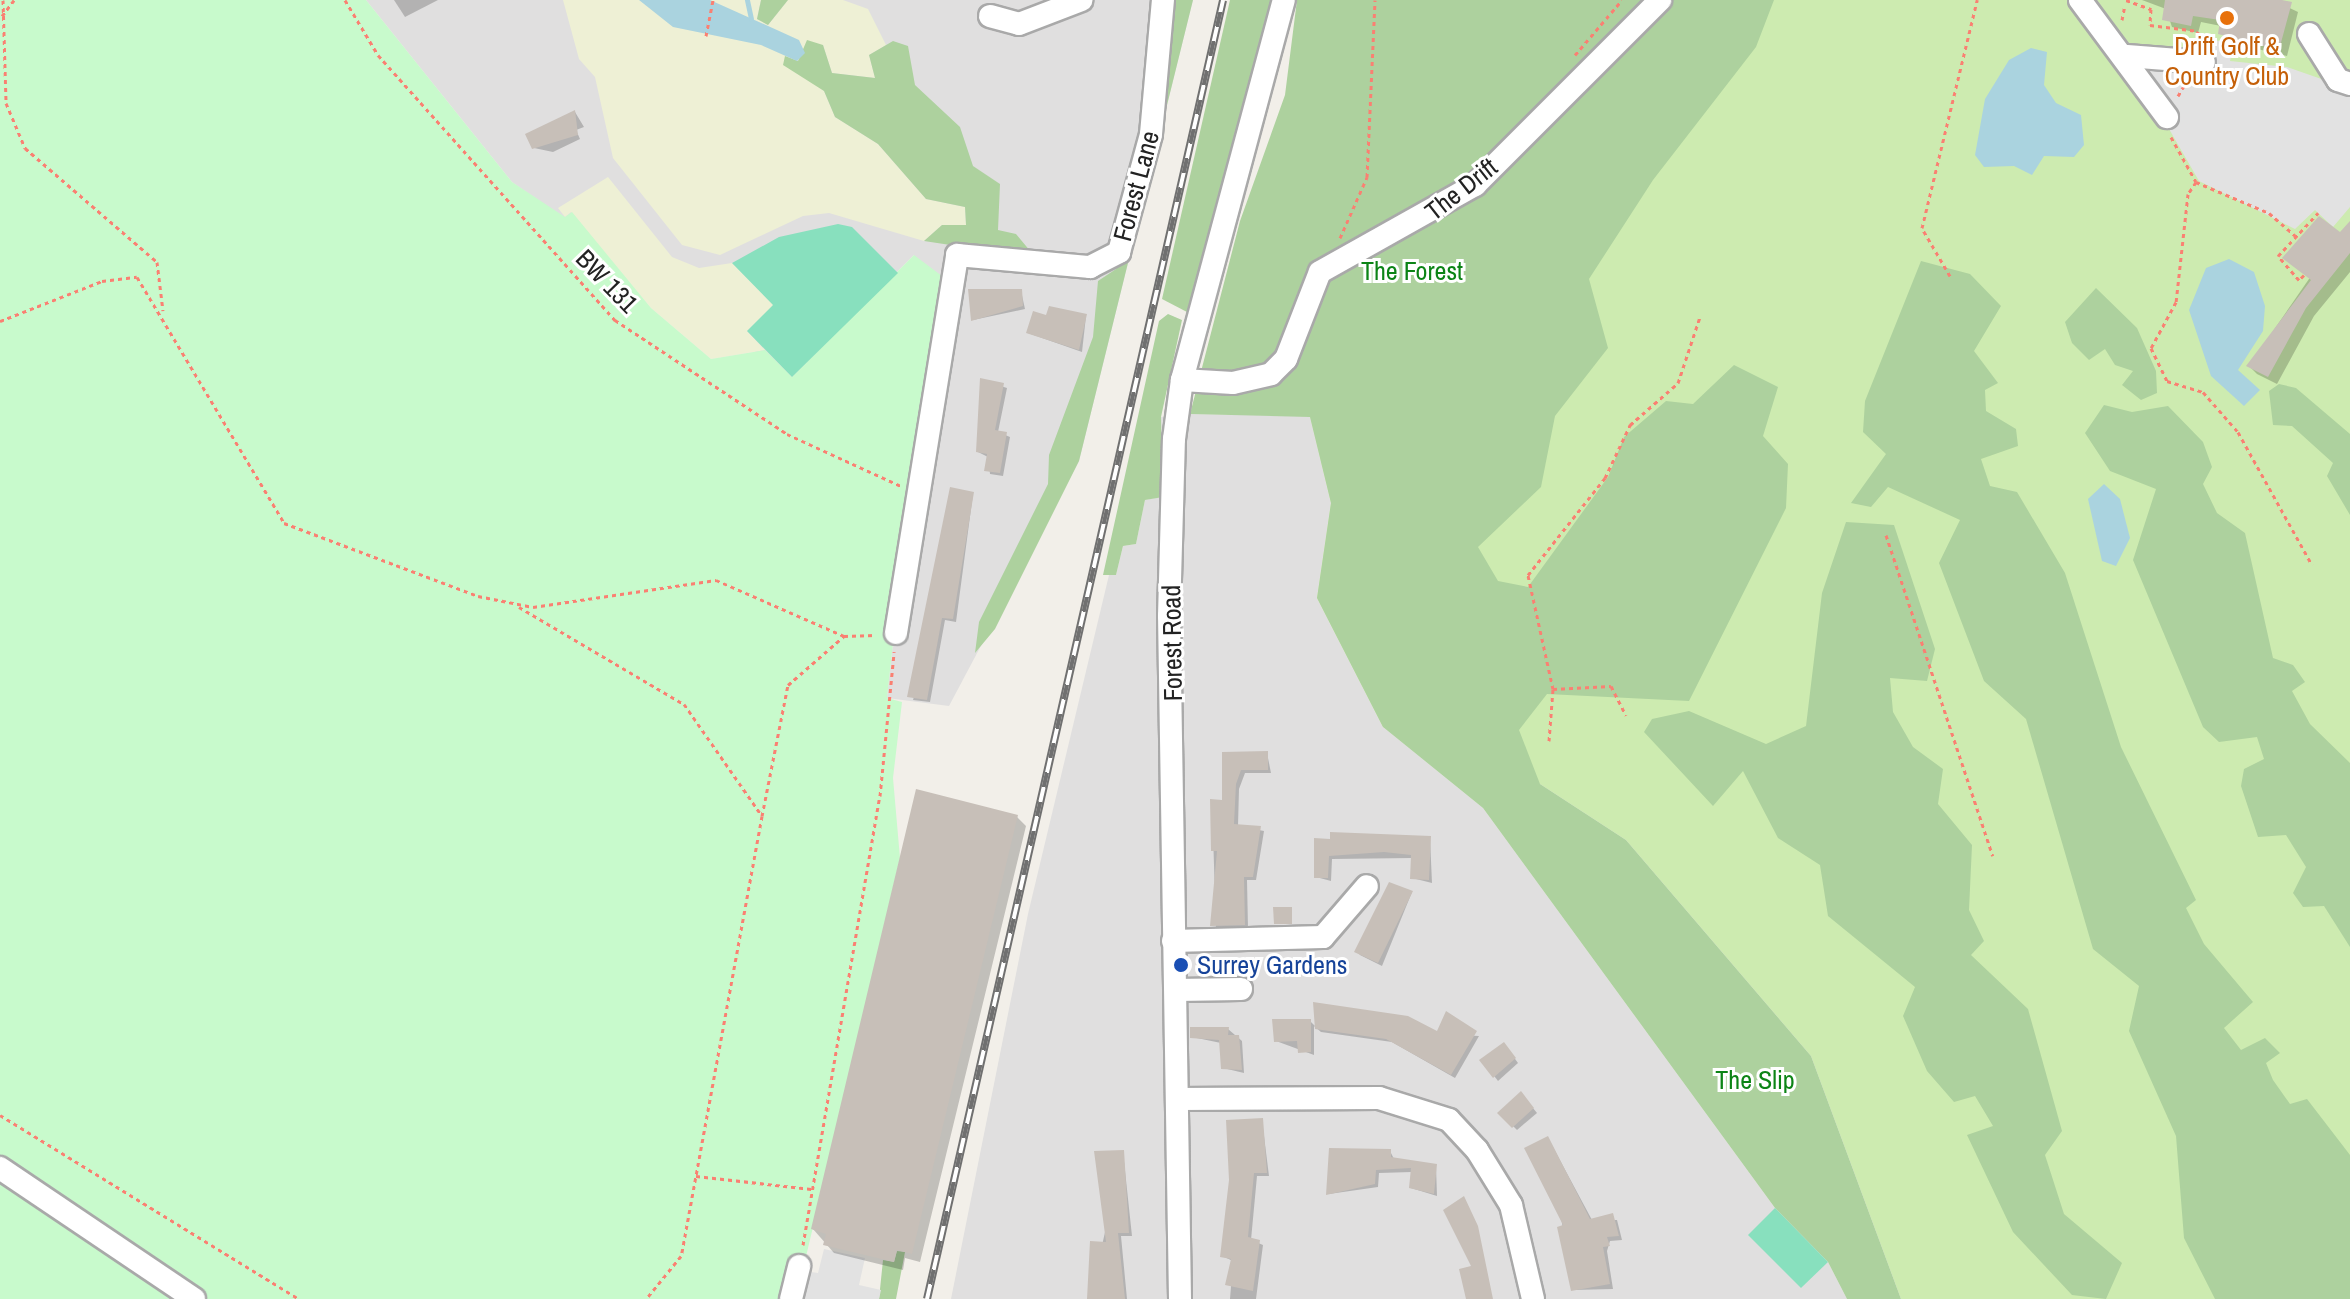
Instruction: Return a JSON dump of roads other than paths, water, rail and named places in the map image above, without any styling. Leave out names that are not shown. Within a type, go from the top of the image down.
[{"type":"street","points":[[990,16],[1019,24],[1082,0]]},
{"type":"street","name":"Forest Lane","points":[[896,633],[957,255],[1090,267],[1119,252],[1151,134],[1163,0]]},
{"type":"street","name":"Forest Road","points":[[1180,1299],[1169,616],[1182,380],[1270,69],[1284,0]]},
{"type":"street","name":"The Drift","points":[[1182,380],[1233,383],[1271,374],[1290,350],[1311,281],[1329,263],[1417,224],[1475,185],[1660,0]]},
{"type":"street","points":[[2080,0],[2127,56],[2167,117]]},
{"type":"street","points":[[2309,34],[2338,80],[2350,84]]},
{"type":"street","points":[[2127,56],[2204,62]]},
{"type":"street","points":[[1173,941],[1323,937],[1367,886]]},
{"type":"street","points":[[1177,990],[1241,989]]},
{"type":"street","points":[[1177,1099],[1379,1098],[1449,1120],[1477,1150],[1511,1205],[1533,1299]]},
{"type":"street","points":[[0,1168],[194,1299]]},
{"type":"street","points":[[791,1299],[799,1266]]},
{"type":"water","points":[[639,0],[710,0],[799,40],[805,53],[797,61],[761,45],[673,27]]},
{"type":"water","points":[[2031,48],[2047,52],[2044,85],[2056,103],[2081,115],[2084,145],[2074,157],[2044,156],[2032,175],[2014,166],[1984,167],[1975,155],[1985,99],[2009,60]]},
{"type":"water","points":[[2229,259],[2254,272],[2265,306],[2263,331],[2238,370],[2260,390],[2244,406],[2211,376],[2189,310],[2206,268]]},
{"type":"water","points":[[2104,484],[2120,499],[2130,538],[2116,566],[2102,561],[2088,499]]},
{"type":"waterway","points":[[747,0],[751,19]]},
{"type":"railway","points":[[927,1299],[1223,0]]},
{"type":"place","name":"Drift Golf & Country Club","points":[[2227,18]]},
{"type":"place","name":"Surrey Gardens","points":[[1181,965]]},
{"type":"park label","name":"The Forest","points":[[1412,271]]},
{"type":"park label","name":"The Slip","points":[[1755,1080]]}]
